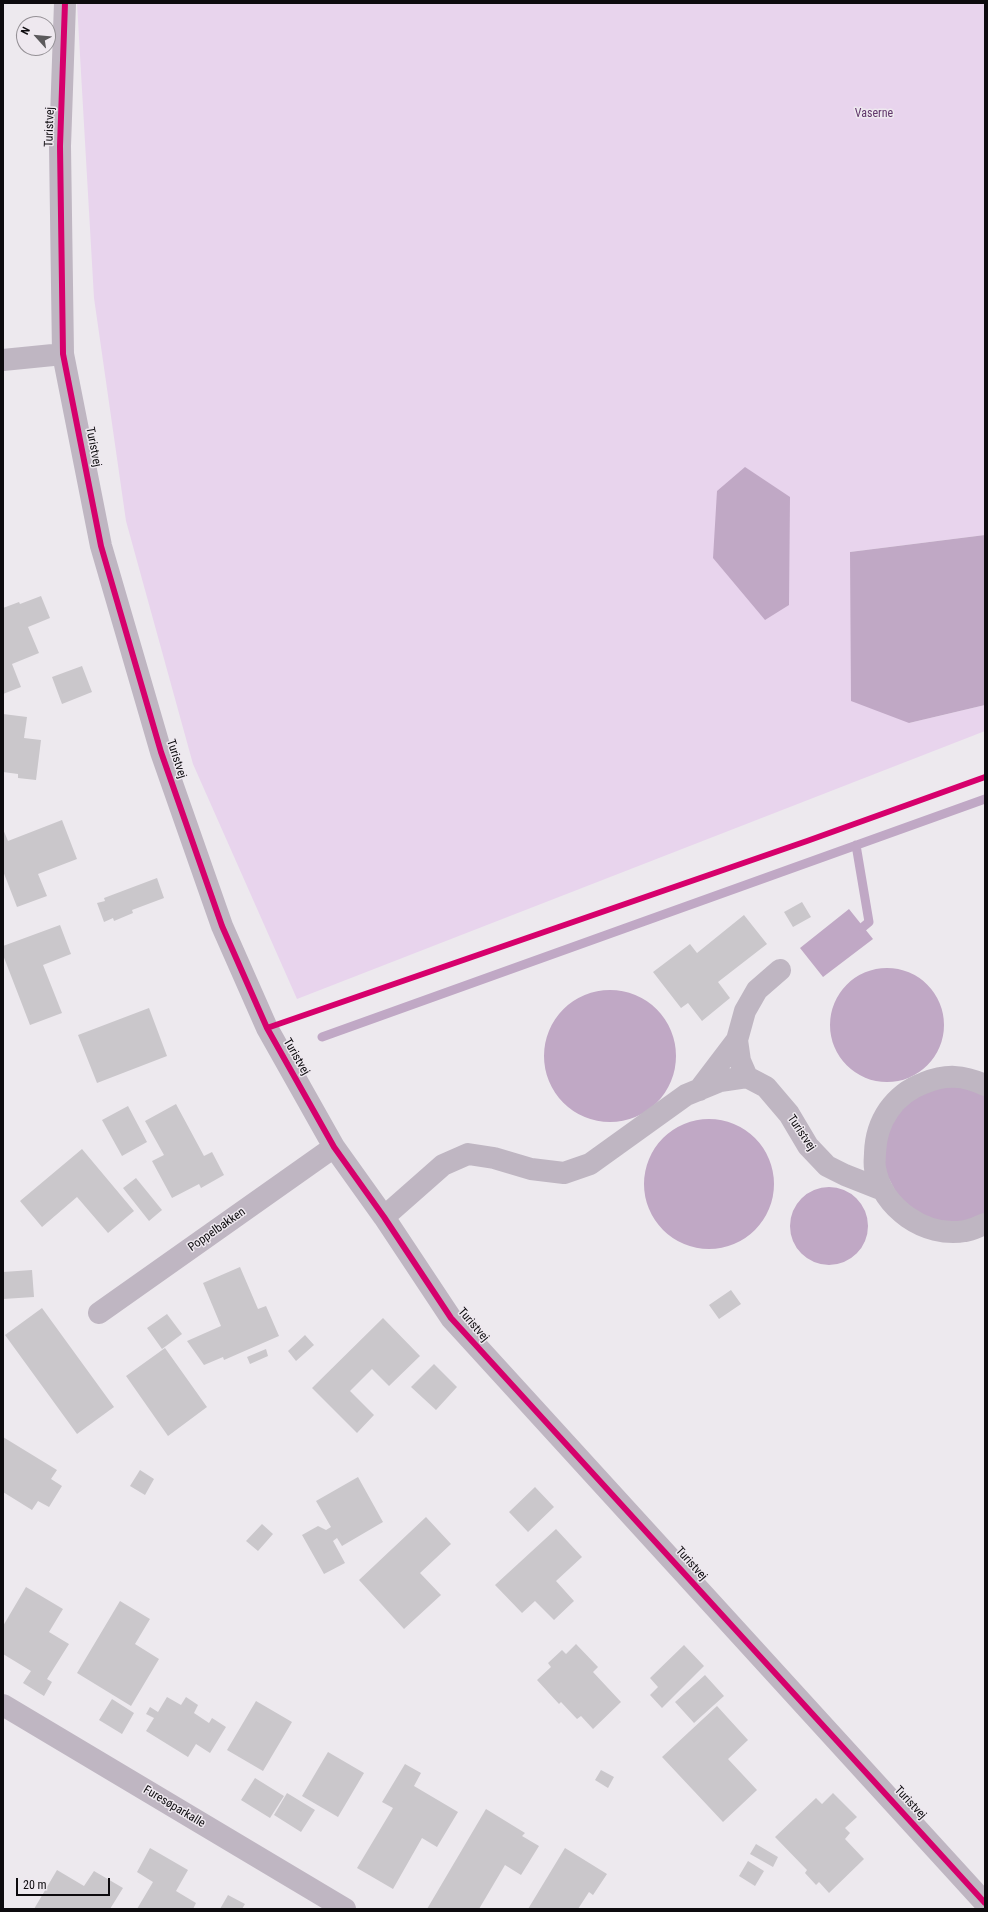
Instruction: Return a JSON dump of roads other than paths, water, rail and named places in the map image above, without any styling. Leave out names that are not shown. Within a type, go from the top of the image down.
[{"type":"street","name":"Turistvej","points":[[65,3],[60,146],[63,354],[101,546],[161,752],[222,926],[267,1028],[334,1147],[384,1217],[451,1318],[985,1903]]},
{"type":"street","points":[[3,360],[63,354]]},
{"type":"street","points":[[699,1090],[737,1040],[745,1011],[757,990],[780,970]]},
{"type":"street","points":[[384,1217],[443,1165],[468,1154],[494,1158],[531,1169],[564,1173],[590,1164],[686,1095],[720,1081],[747,1077],[740,1061],[737,1040]]},
{"type":"street","name":"Turistvej","points":[[747,1077],[766,1087],[789,1114],[808,1146],[827,1166],[883,1190]]},
{"type":"street","points":[[985,1085],[969,1078],[938,1077],[910,1088],[888,1109],[876,1137],[875,1168],[886,1196],[907,1218],[935,1231],[965,1231],[985,1224]]},
{"type":"street","name":"Poppelbakken","points":[[99,1313],[334,1147]]},
{"type":"street","name":"Furesøparkalle","points":[[3,1705],[345,1909]]},
{"type":"waterway","points":[[322,1037],[985,799]]},
{"type":"waterway","points":[[856,845],[869,922],[863,927]]},
{"type":"park label","name":"Vaserne","points":[[874,114]]}]
